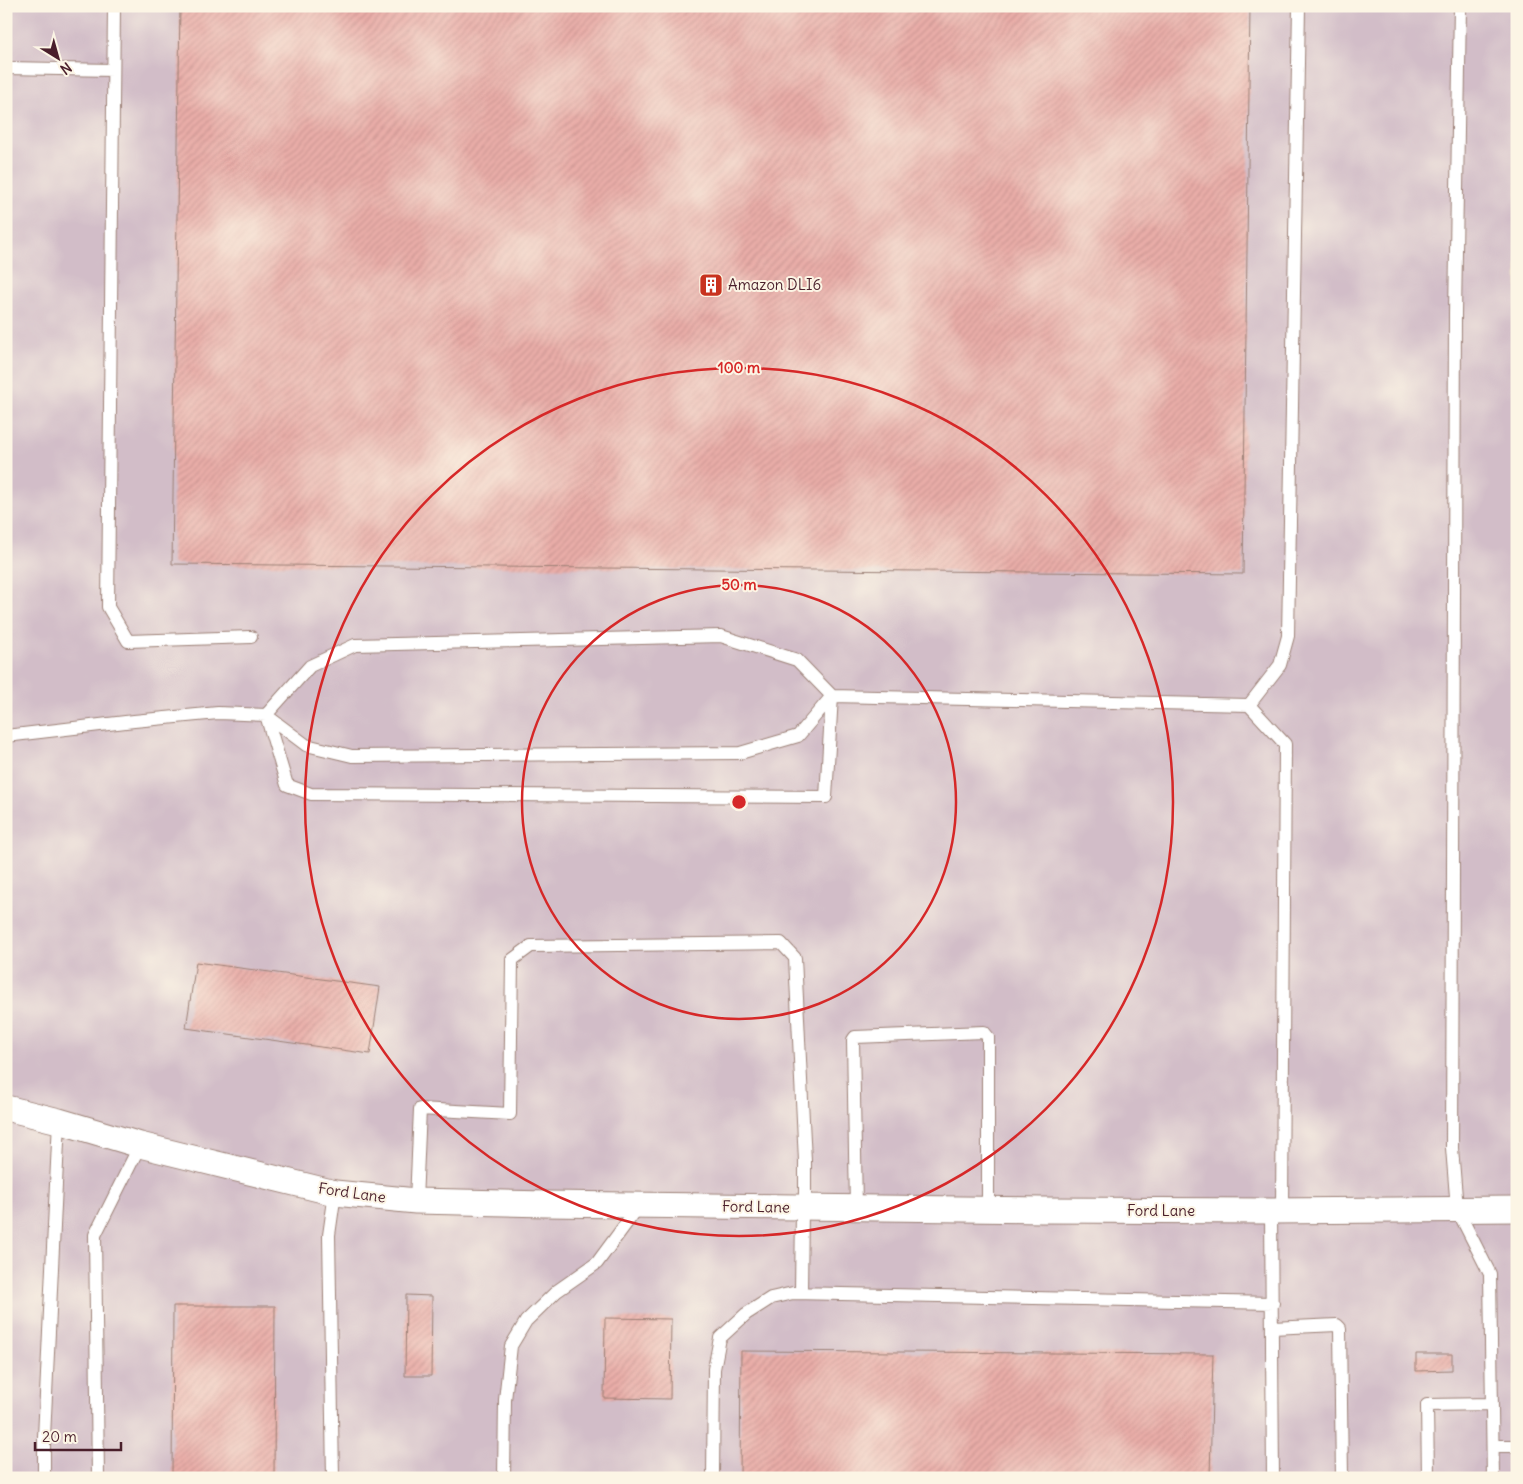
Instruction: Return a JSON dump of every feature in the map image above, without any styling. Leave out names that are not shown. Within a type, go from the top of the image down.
[{"type":"street","name":"Ford Lane","points":[[6,1108],[59,1121],[140,1145],[335,1194],[416,1201],[638,1206],[988,1210],[1277,1211],[1517,1208]]},
{"type":"lane","points":[[114,6],[108,607],[128,642],[251,637]]},
{"type":"lane","points":[[1249,705],[1280,665],[1288,630],[1299,6]]},
{"type":"lane","points":[[1460,6],[1455,324],[1452,1128],[1457,1209],[1490,1274],[1493,1478]]},
{"type":"lane","points":[[6,68],[113,70]]},
{"type":"lane","points":[[266,715],[310,666],[355,645],[721,636],[797,660],[832,696],[1249,705],[1285,744],[1277,1211],[1272,1328],[1273,1478]]},
{"type":"lane","points":[[6,736],[218,713],[266,715],[306,745],[352,756],[740,753],[798,736],[832,696]]},
{"type":"lane","points":[[266,715],[288,785],[311,794],[826,797],[832,696]]},
{"type":"lane","points":[[416,1201],[420,1109],[510,1114],[512,960],[531,946],[782,943],[795,958],[805,1161],[800,1293]]},
{"type":"lane","points":[[856,1208],[854,1037],[984,1032],[988,1037],[988,1210]]},
{"type":"lane","points":[[44,1478],[44,1437],[59,1121]]},
{"type":"lane","points":[[98,1478],[95,1235],[140,1145]]},
{"type":"lane","points":[[333,1478],[329,1235],[335,1194]]},
{"type":"lane","points":[[504,1478],[505,1400],[511,1346],[526,1321],[557,1291],[597,1263],[638,1206]]},
{"type":"lane","points":[[713,1478],[714,1369],[720,1338],[746,1314],[771,1298],[800,1293],[1273,1303]]},
{"type":"lane","points":[[1272,1328],[1337,1325],[1340,1328],[1342,1478]]},
{"type":"lane","points":[[1428,1478],[1427,1405],[1492,1404]]},
{"type":"lane","points":[[1493,1446],[1517,1446]]},
{"type":"shaded area","points":[[6,6],[1517,6],[1517,1478],[6,1478]]},
{"type":"building","name":"Amazon DLI6","points":[[180,6],[1250,6],[1243,574],[172,564]]},
{"type":"building","points":[[196,962],[380,987],[370,1054],[186,1028]]},
{"type":"building","points":[[406,1295],[432,1296],[431,1376],[405,1376]]},
{"type":"building","points":[[173,1306],[275,1306],[274,1478],[172,1478]]},
{"type":"building","points":[[605,1318],[671,1319],[670,1399],[604,1398]]},
{"type":"building","points":[[741,1351],[1213,1354],[1210,1478],[740,1478]]},
{"type":"building","points":[[1416,1354],[1452,1354],[1452,1370],[1416,1371]]},
{"type":"place","name":"Amazon DLI6","points":[[711,285]]}]
